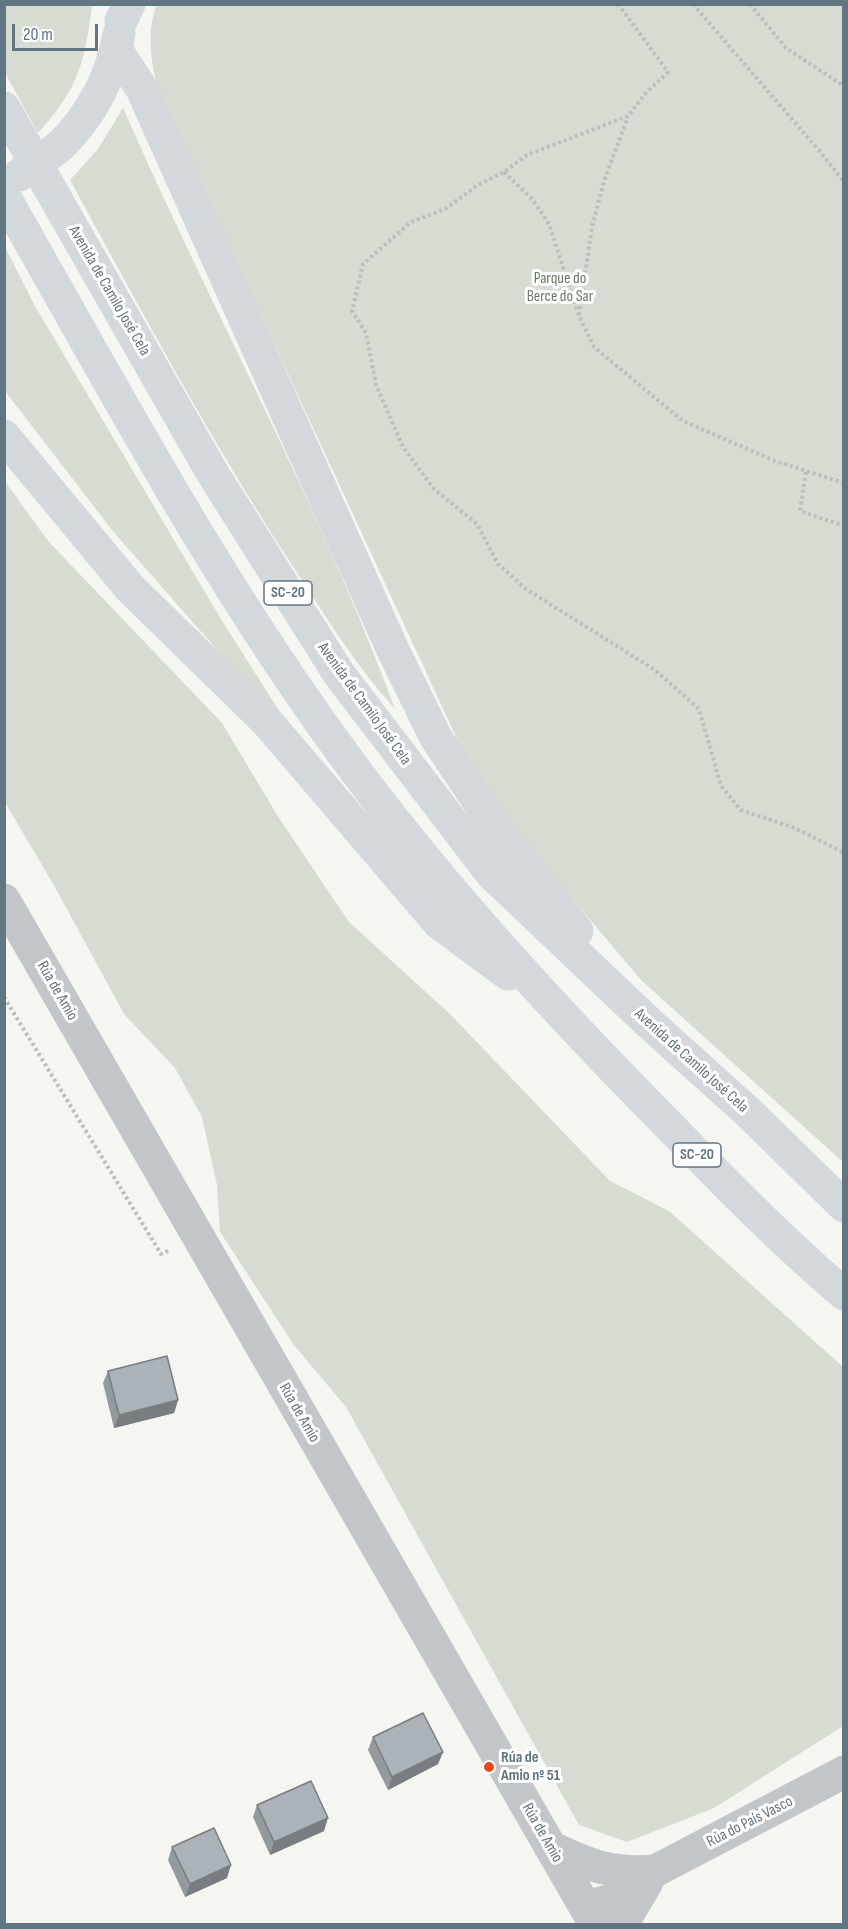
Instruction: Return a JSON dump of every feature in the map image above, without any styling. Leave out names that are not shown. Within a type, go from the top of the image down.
[{"type":"highway","points":[[4,183],[61,145],[95,104],[122,20]]},
{"type":"highway","points":[[122,20],[142,88],[387,637],[435,736],[503,838],[648,1022]]},
{"type":"highway","name":"Avenida de Camilo José Cela","points":[[4,108],[213,474],[339,674],[491,873],[648,1022],[749,1113],[843,1206]]},
{"type":"highway","name":"SC-20","points":[[4,196],[174,490],[308,705],[411,840],[557,1010],[718,1176],[843,1294]]},
{"type":"highway","points":[[4,436],[130,588],[268,723],[439,923],[557,1010]]},
{"type":"street","name":"Rúa de Amio","points":[[4,900],[587,1912]]},
{"type":"street","name":"Rúa do País Vasco","points":[[587,1912],[605,1888],[655,1871],[843,1772]]},
{"type":"street","name":"Rúa do País Vasco","points":[[550,1847],[611,1872],[655,1871]]},
{"type":"street","points":[[622,1924],[655,1871]]},
{"type":"path","points":[[579,316],[592,227],[604,181],[628,116],[645,94],[668,72],[618,4]]},
{"type":"path","points":[[693,4],[822,154],[843,182]]},
{"type":"path","points":[[750,4],[786,48],[843,86]]},
{"type":"path","points":[[628,116],[528,155],[504,172],[478,185],[445,209],[411,222],[363,264],[352,311],[366,333],[376,385],[403,447],[433,488],[477,524],[498,564],[525,589],[655,670],[699,709],[721,786],[741,810],[795,828],[843,853]]},
{"type":"path","points":[[504,172],[532,199],[549,224],[579,316],[594,347],[683,421],[775,461],[843,483]]},
{"type":"path","points":[[806,472],[800,510],[843,526]]},
{"type":"path","points":[[4,997],[161,1254],[198,1238]]},
{"type":"green space","name":"Parque do Berce do Sar","points":[[157,4],[843,5],[843,1162],[642,981],[513,829],[464,754],[160,97],[151,51],[151,27]]},
{"type":"green space","points":[[4,5],[92,5],[86,43],[77,74],[62,103],[38,133],[5,73]]},
{"type":"green space","points":[[123,108],[333,556],[395,709],[341,639],[233,471],[177,375],[70,180],[98,149]]},
{"type":"green space","points":[[4,245],[36,308],[224,624],[303,748],[112,530],[5,391]]},
{"type":"green space","points":[[4,480],[48,541],[222,723],[277,815],[349,922],[450,1014],[610,1181],[669,1211],[843,1367],[843,1726],[714,1808],[627,1842],[579,1825],[346,1407],[294,1345],[220,1232],[217,1185],[202,1117],[175,1068],[124,1014],[56,889],[5,802]]},
{"type":"building","points":[[167,1356],[178,1400],[119,1415],[108,1371]]},
{"type":"building","points":[[423,1713],[443,1752],[392,1777],[373,1737]]},
{"type":"building","points":[[311,1781],[328,1818],[274,1842],[257,1805]]},
{"type":"building","points":[[214,1828],[231,1865],[190,1884],[172,1847]]},
{"type":"place","name":"Rúa de Amio nº 51","points":[[489,1767]]}]
